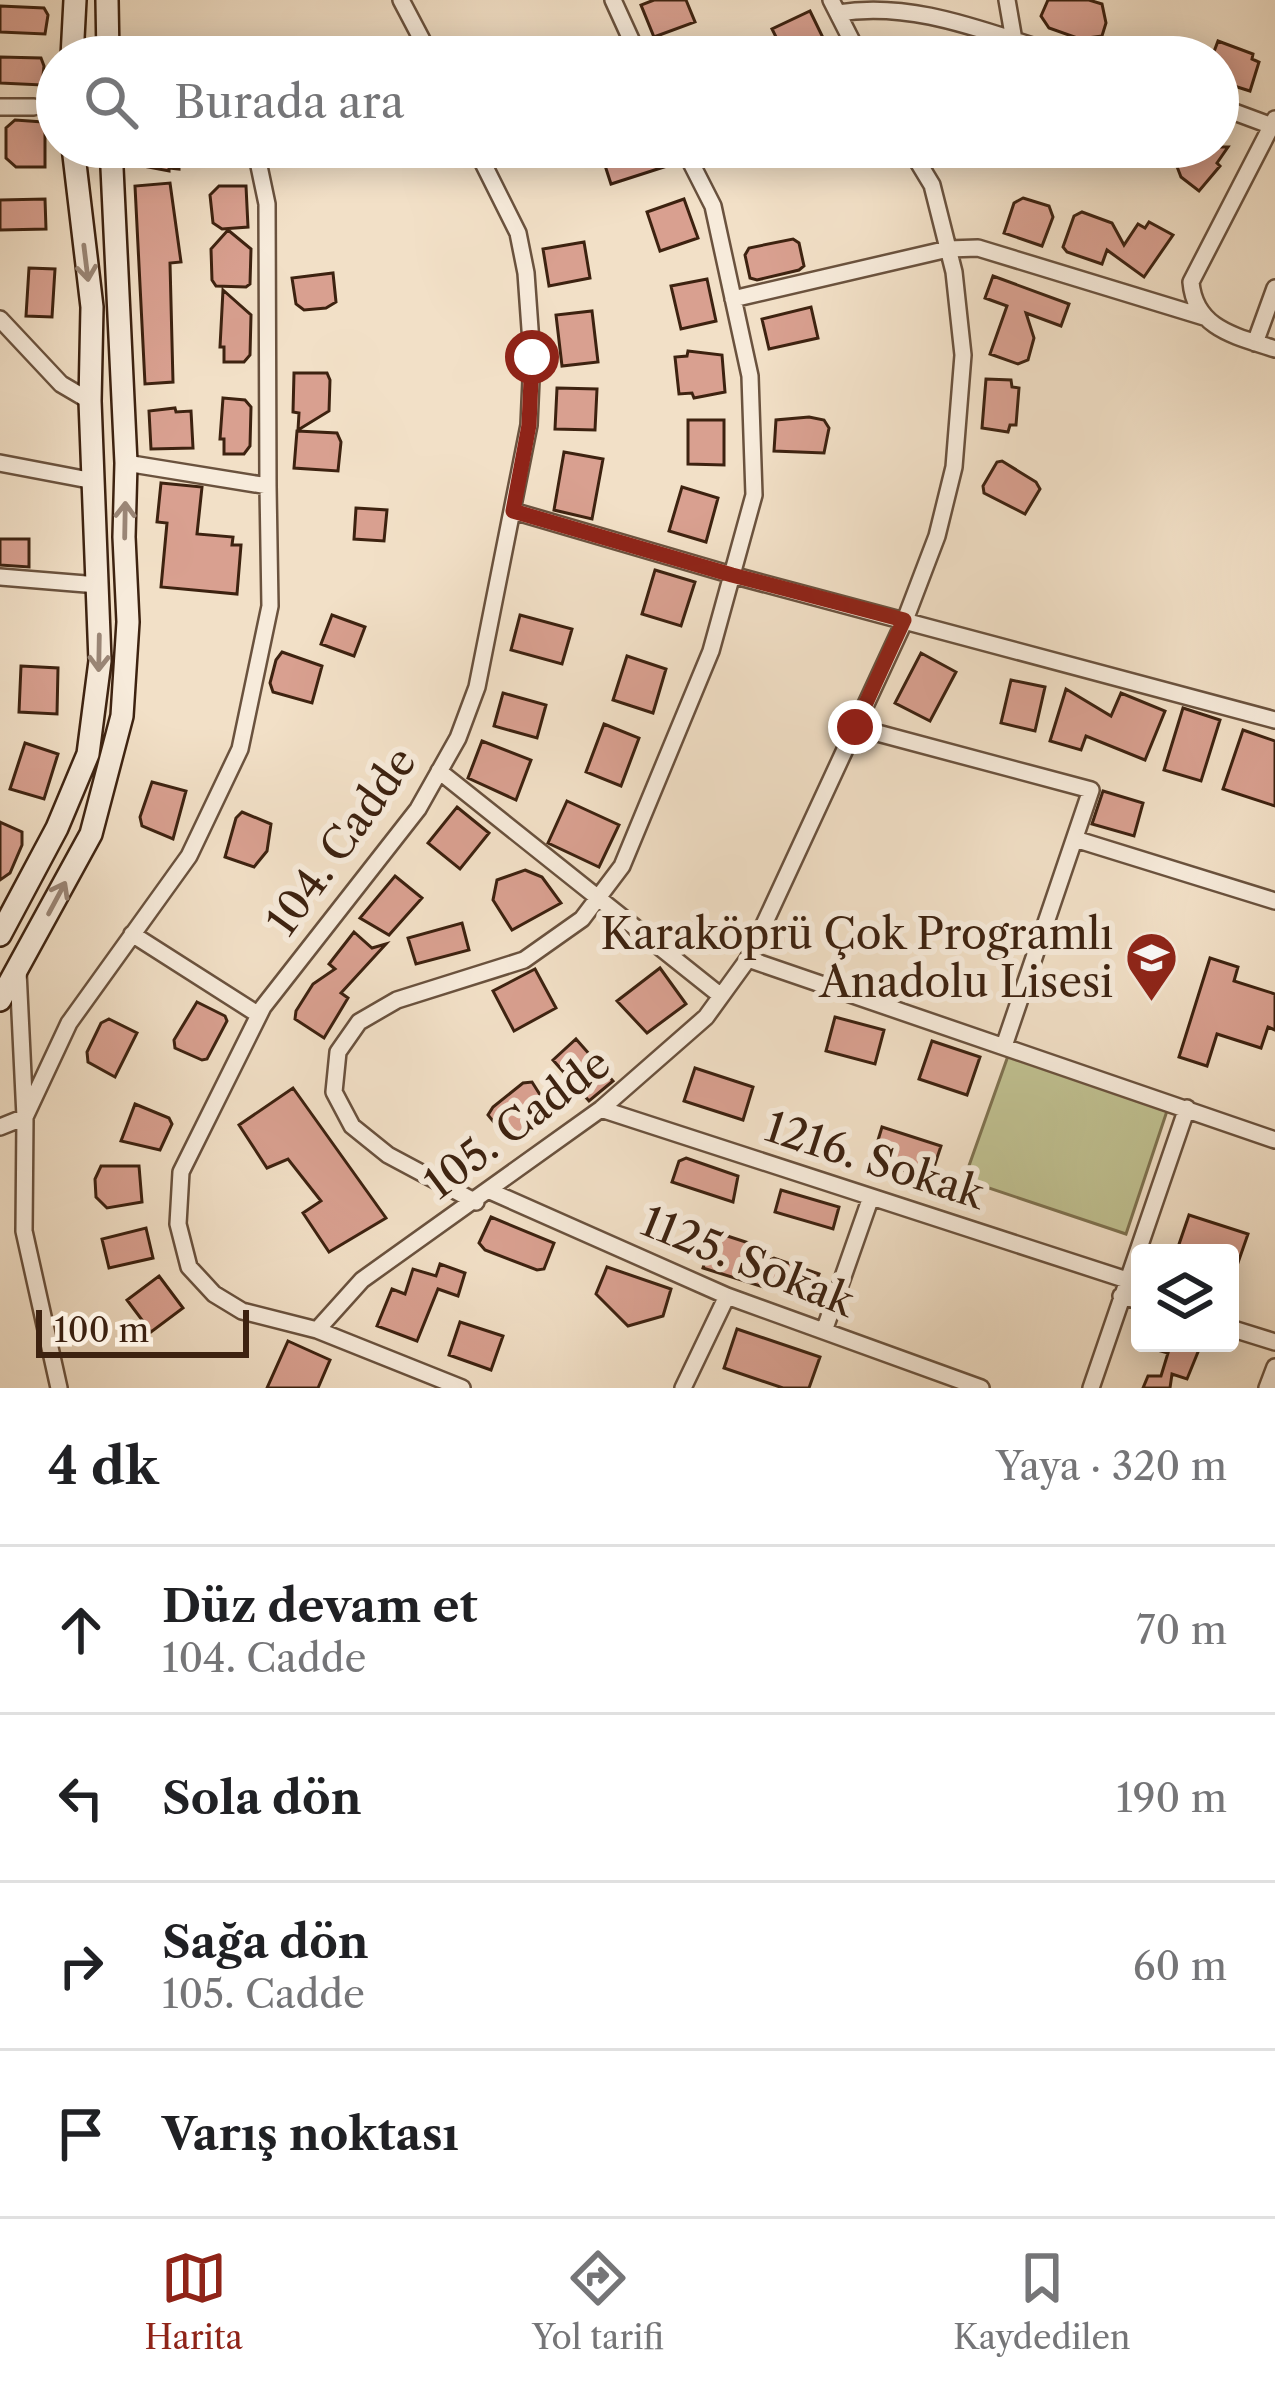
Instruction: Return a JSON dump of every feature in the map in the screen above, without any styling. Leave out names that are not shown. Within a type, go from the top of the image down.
[{"type":"main road","points":[[73,36],[75,0]]},
{"type":"main road","points":[[107,0],[108,36]]},
{"type":"main road","points":[[0,935],[57,828],[88,754],[100,661],[90,401],[92,307],[76,168]]},
{"type":"main road","points":[[0,1000],[91,834],[122,716],[128,622],[127,464],[112,168]]},
{"type":"street","points":[[401,0],[420,36]]},
{"type":"street","points":[[613,0],[629,36]]},
{"type":"street","points":[[1007,0],[1014,36]]},
{"type":"street","points":[[849,36],[834,6],[914,9],[1002,36]]},
{"type":"street","points":[[0,107],[34,107]]},
{"type":"street","points":[[1239,113],[1274,124],[1201,256],[1191,282],[1192,301],[1230,334],[1275,349]]},
{"type":"street","points":[[0,1127],[25,1117],[69,1023],[189,856],[240,748],[270,606],[267,205],[259,168]]},
{"type":"street","name":"104. Cadde","points":[[462,1388],[317,1330],[242,1311],[214,1294],[189,1267],[178,1224],[182,1172],[259,1015],[418,808],[458,738],[476,687],[529,425],[532,357],[518,233],[486,168]]},
{"type":"street","name":"1125. Sokak","points":[[693,168],[712,206],[750,376],[754,495],[711,651],[622,866],[583,919],[524,960],[398,1000],[359,1022],[338,1052],[334,1092],[352,1126],[388,1154],[727,1297],[981,1388]]},
{"type":"street","name":"105. Cadde","points":[[317,1330],[362,1280],[602,1108],[706,1017],[748,959],[904,620],[937,536],[955,467],[963,355],[948,249],[932,185],[922,168]]},
{"type":"street","points":[[733,299],[948,249],[978,248],[1204,316]]},
{"type":"street","points":[[1255,343],[1275,288]]},
{"type":"street","points":[[0,319],[61,384],[90,401]]},
{"type":"street","points":[[0,463],[94,481]]},
{"type":"street","points":[[127,464],[268,486]]},
{"type":"street","points":[[513,511],[732,575],[1274,716]]},
{"type":"street","points":[[0,577],[98,584]]},
{"type":"street","points":[[855,727],[1091,790],[1004,1046]]},
{"type":"street","points":[[439,771],[721,996]]},
{"type":"street","points":[[1075,839],[1275,901]]},
{"type":"street","points":[[132,934],[259,1015]]},
{"type":"street","points":[[748,959],[1275,1140]]},
{"type":"street","points":[[18,968],[24,1231],[59,1388]]},
{"type":"street","name":"1216. Sokak","points":[[602,1108],[871,1196],[1131,1294]]},
{"type":"street","points":[[1090,1388],[1187,1108]]},
{"type":"street","points":[[824,1331],[871,1196]]},
{"type":"street","points":[[683,1388],[727,1297]]},
{"type":"street","points":[[1239,1331],[1275,1342]]},
{"type":"street","points":[[1267,1388],[1275,1366]]},
{"type":"green space","points":[[1008,1056],[1167,1111],[1126,1234],[971,1182],[966,1174]]},
{"type":"building","points":[[686,0],[695,22],[654,36],[641,5]]},
{"type":"building","points":[[1048,0],[1089,0],[1102,4],[1106,23],[1102,36],[1072,36],[1049,28],[1041,16]]},
{"type":"building","points":[[0,6],[44,8],[48,15],[45,34],[0,32]]},
{"type":"building","points":[[810,11],[822,36],[776,36],[772,29]]},
{"type":"building","points":[[1239,49],[1259,62],[1250,91],[1239,88]]},
{"type":"building","points":[[0,57],[36,58],[36,85],[0,83]]},
{"type":"building","points":[[15,120],[36,122],[36,167],[16,167],[6,158],[6,128]]},
{"type":"building","points":[[606,168],[661,168],[611,184]]},
{"type":"building","points":[[1178,168],[1218,168],[1199,191],[1181,177]]},
{"type":"building","points":[[170,183],[181,262],[170,263],[173,382],[145,384],[135,186]]},
{"type":"building","points":[[219,186],[246,186],[248,227],[222,229],[213,223],[210,195]]},
{"type":"building","points":[[1023,198],[1049,206],[1053,217],[1042,246],[1004,233],[1014,203]]},
{"type":"building","points":[[45,199],[46,229],[0,230],[0,200]]},
{"type":"building","points":[[684,199],[698,238],[660,251],[647,212]]},
{"type":"building","points":[[1082,212],[1112,223],[1124,245],[1138,224],[1145,228],[1149,222],[1173,235],[1144,277],[1107,250],[1102,264],[1067,252],[1063,247],[1074,216]]},
{"type":"building","points":[[228,230],[251,249],[246,287],[216,286],[212,280],[211,249]]},
{"type":"building","points":[[793,239],[799,243],[804,266],[750,278],[745,255],[749,248]]},
{"type":"building","points":[[584,242],[590,278],[549,286],[543,249]]},
{"type":"building","points":[[29,268],[55,269],[52,317],[26,316]]},
{"type":"building","points":[[333,273],[336,302],[304,310],[296,304],[292,278]]},
{"type":"building","points":[[993,276],[1069,304],[1061,326],[1026,313],[1034,338],[1028,360],[1018,364],[990,354],[1007,306],[985,298]]},
{"type":"building","points":[[707,279],[716,321],[681,329],[671,286]]},
{"type":"building","points":[[223,290],[251,315],[250,355],[244,362],[224,362],[224,347],[220,347]]},
{"type":"building","points":[[811,307],[818,338],[769,349],[762,319]]},
{"type":"building","points":[[592,311],[598,362],[562,366],[556,315]]},
{"type":"building","points":[[688,351],[722,355],[725,392],[694,398],[692,393],[679,394],[675,357],[687,356]]},
{"type":"building","points":[[294,373],[327,373],[330,380],[329,411],[298,430],[299,413],[293,412]]},
{"type":"building","points":[[986,379],[1011,380],[1012,387],[1019,388],[1016,425],[1010,425],[1008,432],[982,428]]},
{"type":"building","points":[[557,388],[597,389],[595,430],[555,429]]},
{"type":"building","points":[[223,398],[245,400],[251,407],[250,446],[244,454],[224,454],[224,439],[220,439]]},
{"type":"building","points":[[175,408],[176,412],[191,411],[193,448],[151,449],[149,411]]},
{"type":"building","points":[[688,420],[724,420],[724,465],[688,464]]},
{"type":"building","points":[[776,420],[824,420],[829,428],[824,453],[774,451]]},
{"type":"building","points":[[297,431],[337,433],[341,442],[338,471],[294,468]]},
{"type":"building","points":[[564,452],[603,459],[592,519],[554,510]]},
{"type":"building","points":[[1002,461],[1040,489],[1025,514],[984,493],[983,486]]},
{"type":"building","points":[[161,483],[202,487],[197,534],[233,537],[232,545],[241,545],[237,594],[161,587],[167,523],[157,522]]},
{"type":"building","points":[[682,487],[718,498],[706,542],[669,531]]},
{"type":"building","points":[[356,508],[387,510],[384,541],[354,539]]},
{"type":"building","points":[[0,539],[29,539],[29,567],[0,565]]},
{"type":"building","points":[[655,570],[695,582],[681,626],[642,614]]},
{"type":"building","points":[[332,615],[365,627],[354,656],[321,644]]},
{"type":"building","points":[[520,615],[572,629],[562,664],[511,650]]},
{"type":"building","points":[[282,652],[322,666],[312,703],[273,692],[270,683]]},
{"type":"building","points":[[921,653],[956,672],[930,721],[895,703]]},
{"type":"building","points":[[627,656],[666,669],[653,713],[613,700]]},
{"type":"building","points":[[21,666],[58,668],[57,714],[19,712]]},
{"type":"building","points":[[1011,680],[1045,687],[1035,731],[1001,723]]},
{"type":"building","points":[[1066,689],[1111,716],[1121,693],[1165,711],[1145,760],[1086,736],[1081,750],[1050,741]]},
{"type":"building","points":[[503,693],[546,705],[537,738],[494,726]]},
{"type":"building","points":[[1183,708],[1220,720],[1201,781],[1164,770]]},
{"type":"building","points":[[604,724],[639,738],[621,786],[586,772]]},
{"type":"building","points":[[1243,730],[1275,741],[1275,806],[1223,789]]},
{"type":"building","points":[[482,741],[531,760],[516,800],[468,778]]},
{"type":"building","points":[[25,743],[58,754],[44,799],[10,789]]},
{"type":"building","points":[[152,782],[186,791],[173,839],[142,826],[140,817]]},
{"type":"building","points":[[1103,791],[1143,803],[1134,836],[1092,824]]},
{"type":"building","points":[[567,801],[619,825],[599,867],[548,843]]},
{"type":"building","points":[[457,807],[489,833],[460,869],[428,843]]},
{"type":"building","points":[[242,812],[271,824],[267,851],[254,867],[225,857]]},
{"type":"building","points":[[0,822],[22,832],[22,845],[10,873],[0,880]]},
{"type":"building","points":[[525,870],[542,877],[561,903],[512,930],[493,900],[497,880]]},
{"type":"building","points":[[395,876],[422,898],[389,935],[360,918]]},
{"type":"building","points":[[462,923],[469,950],[416,964],[408,938]]},
{"type":"building","points":[[354,932],[372,948],[386,944],[341,993],[348,998],[324,1038],[295,1019],[296,1011],[313,984],[335,969],[329,964]]},
{"type":"building","points":[[1210,958],[1238,967],[1234,981],[1275,994],[1275,1030],[1268,1027],[1261,1048],[1217,1034],[1207,1066],[1179,1057]]},
{"type":"building","points":[[660,968],[686,1004],[647,1033],[617,1001]]},
{"type":"building","points":[[535,969],[556,1008],[514,1031],[493,991]]},
{"type":"building","points":[[197,1002],[227,1021],[207,1059],[202,1060],[175,1048],[174,1040]]},
{"type":"building","points":[[835,1017],[884,1030],[875,1064],[826,1051]]},
{"type":"building","points":[[109,1019],[137,1033],[115,1077],[88,1062],[87,1052],[101,1023]]},
{"type":"building","points":[[576,1039],[613,1081],[589,1101],[553,1060]]},
{"type":"building","points":[[932,1041],[980,1057],[967,1095],[919,1079]]},
{"type":"building","points":[[695,1068],[753,1087],[743,1120],[684,1101]]},
{"type":"building","points":[[532,1082],[549,1109],[509,1141],[488,1115],[523,1083]]},
{"type":"building","points":[[293,1088],[386,1218],[329,1252],[303,1213],[321,1201],[288,1159],[267,1168],[239,1125]]},
{"type":"building","points":[[135,1104],[169,1118],[172,1124],[160,1150],[121,1141]]},
{"type":"building","points":[[882,1127],[941,1146],[930,1179],[872,1160]]},
{"type":"building","points":[[686,1158],[738,1176],[733,1202],[672,1182],[679,1161]]},
{"type":"building","points":[[101,1166],[139,1166],[142,1202],[107,1208],[96,1197],[95,1179]]},
{"type":"building","points":[[781,1190],[839,1207],[833,1229],[775,1212]]},
{"type":"building","points":[[1189,1215],[1248,1234],[1239,1260],[1239,1244],[1179,1244]]},
{"type":"building","points":[[491,1217],[554,1243],[544,1269],[485,1250],[479,1243]]},
{"type":"building","points":[[146,1228],[153,1258],[109,1268],[102,1239]]},
{"type":"building","points":[[715,1232],[755,1245],[747,1270],[774,1258],[819,1274],[808,1301],[703,1268]]},
{"type":"building","points":[[440,1264],[465,1273],[458,1296],[438,1289],[417,1341],[377,1326],[392,1289],[405,1294],[413,1269],[436,1276]]},
{"type":"building","points":[[607,1267],[671,1289],[663,1316],[628,1326],[596,1294]]},
{"type":"building","points":[[159,1276],[183,1308],[151,1332],[127,1300]]},
{"type":"building","points":[[460,1322],[503,1336],[491,1370],[449,1355]]},
{"type":"building","points":[[737,1329],[820,1357],[809,1388],[783,1388],[724,1368]]},
{"type":"building","points":[[288,1341],[330,1360],[318,1388],[267,1388]]},
{"type":"building","points":[[1164,1352],[1198,1352],[1187,1379],[1172,1374],[1170,1388],[1143,1388],[1148,1376],[1161,1376],[1168,1353]]},
{"type":"place","name":"Karaköprü Çok Programlı Anadolu Lisesi","points":[[1152,1004]]},
{"type":"route","points":[[532,357],[529,425],[513,511],[904,620],[855,727]]}]
